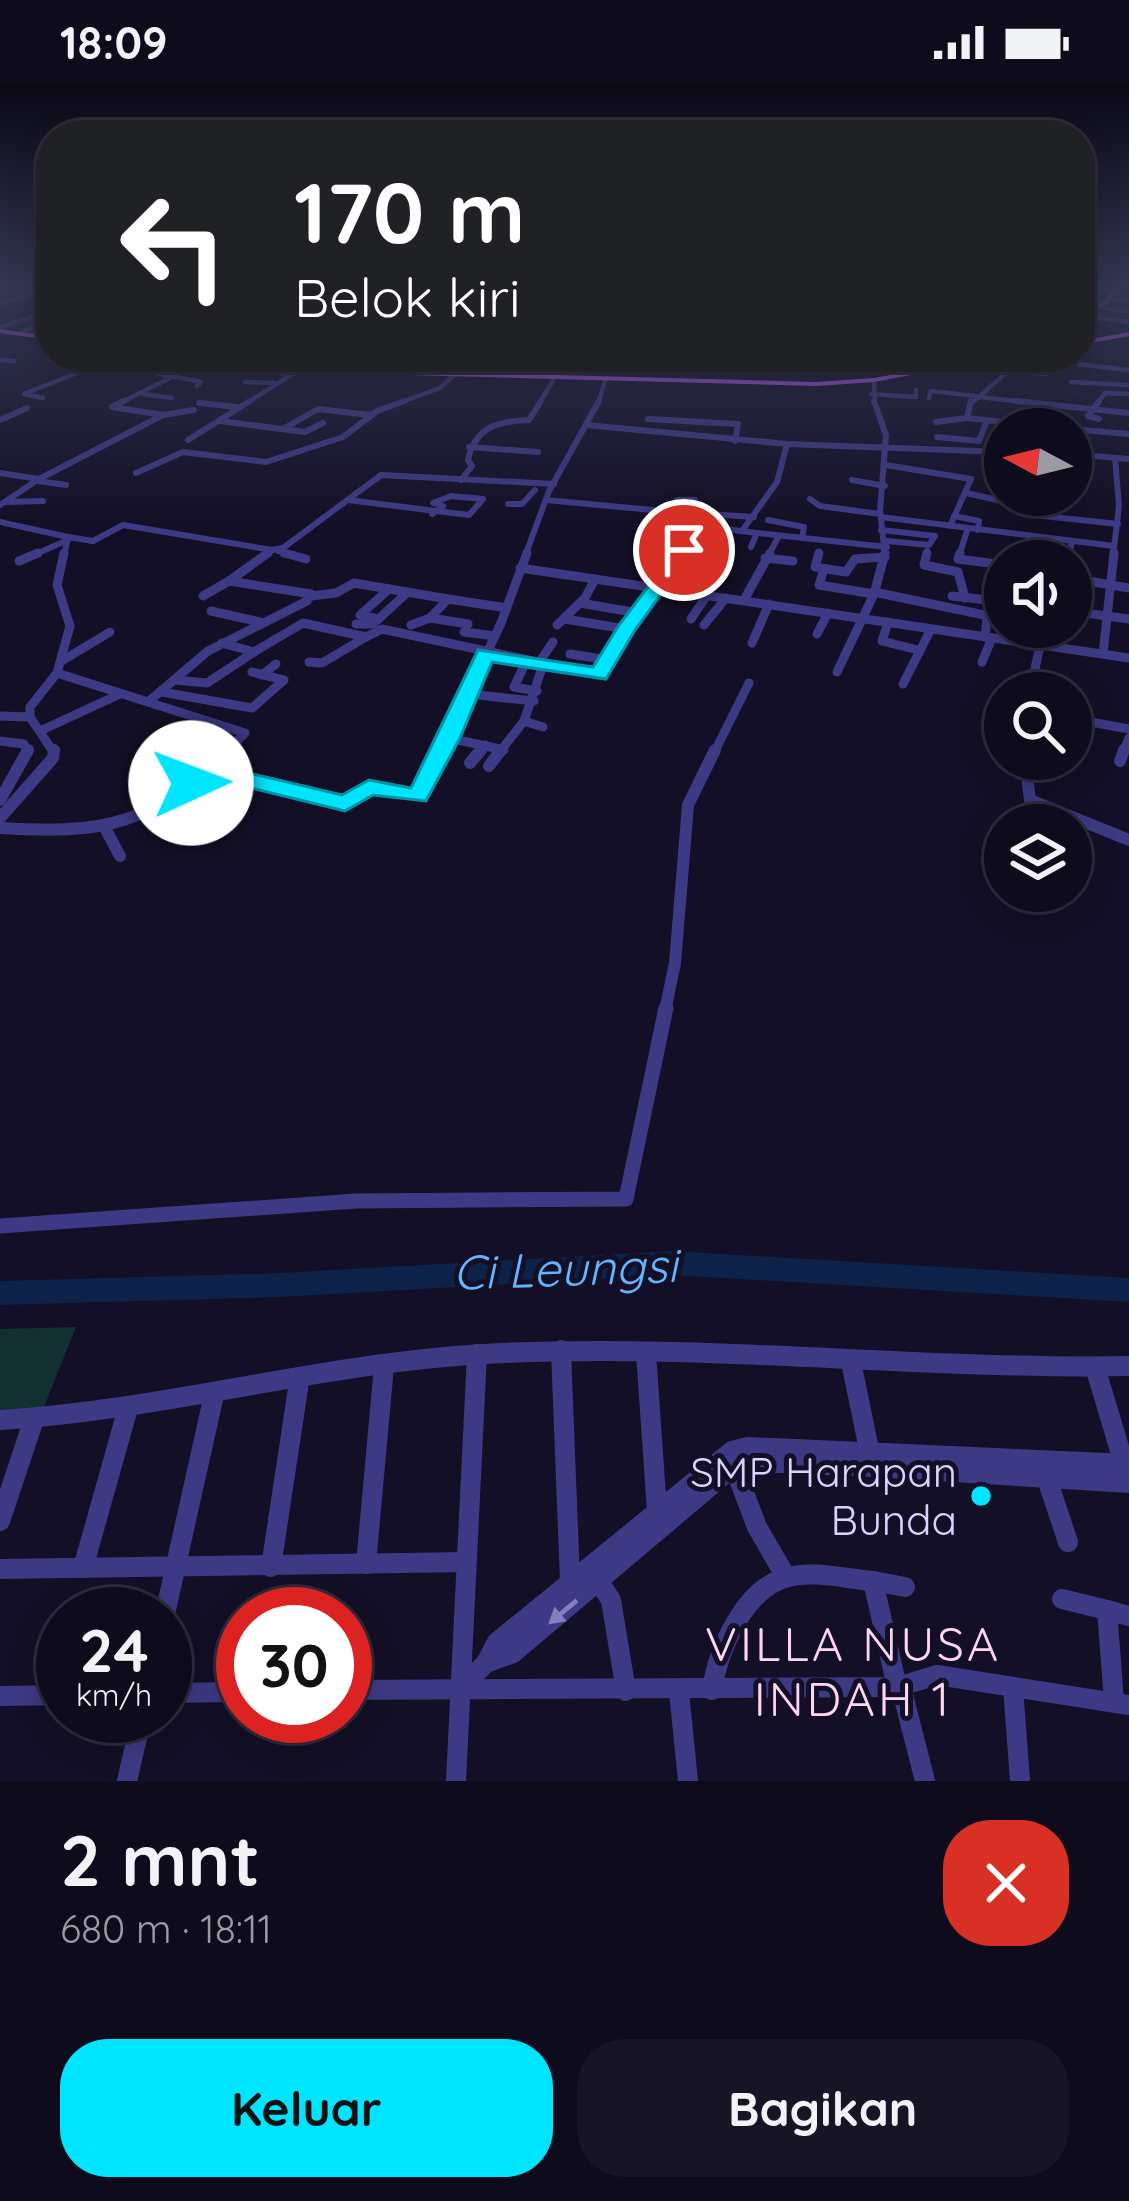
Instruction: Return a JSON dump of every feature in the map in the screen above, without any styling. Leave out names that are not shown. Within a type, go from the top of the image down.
[{"type":"main road","points":[[296,372],[717,381],[874,380],[918,372]]},
{"type":"street","points":[[1095,367],[1129,370]]},
{"type":"street","points":[[1115,384],[1117,369]]},
{"type":"street","points":[[44,398],[24,394],[79,372]]},
{"type":"street","points":[[155,372],[201,382],[197,386]]},
{"type":"street","points":[[268,372],[296,372]]},
{"type":"street","points":[[188,440],[296,372]]},
{"type":"street","points":[[538,376],[539,372]]},
{"type":"street","points":[[717,372],[717,381]]},
{"type":"street","points":[[966,422],[971,401],[1006,372]]},
{"type":"street","points":[[136,473],[183,452],[266,462],[343,437],[367,418],[440,388],[451,374]]},
{"type":"street","points":[[469,447],[500,420],[529,420],[555,377]]},
{"type":"street","points":[[170,378],[112,407],[305,432],[323,424]]},
{"type":"street","points":[[206,770],[345,804],[369,787],[418,796],[469,694],[550,492],[562,477],[606,378]]},
{"type":"street","points":[[837,672],[864,619],[886,548],[880,515],[887,448],[885,428],[878,422],[871,394],[874,380]]},
{"type":"street","points":[[245,382],[275,383]]},
{"type":"street","points":[[1071,382],[1129,389]]},
{"type":"street","points":[[155,387],[183,391]]},
{"type":"street","points":[[902,387],[902,392],[928,400],[932,391],[1082,408]]},
{"type":"street","points":[[1092,408],[1107,392],[1129,389]]},
{"type":"street","points":[[119,393],[172,398]]},
{"type":"street","points":[[944,402],[948,393]]},
{"type":"street","points":[[871,394],[916,394]]},
{"type":"street","points":[[232,395],[252,398]]},
{"type":"street","points":[[1012,401],[1016,408]]},
{"type":"street","points":[[182,414],[196,406],[239,407]]},
{"type":"street","points":[[0,420],[27,408]]},
{"type":"street","points":[[1092,409],[1129,412]]},
{"type":"street","points":[[283,429],[314,410],[367,418]]},
{"type":"street","points":[[2,504],[163,415]]},
{"type":"street","points":[[1092,418],[1099,419]]},
{"type":"street","points":[[246,425],[256,420]]},
{"type":"street","points":[[936,422],[984,420]]},
{"type":"street","points":[[682,436],[686,421]]},
{"type":"street","points":[[224,432],[236,423]]},
{"type":"street","points":[[586,425],[739,424],[735,441]]},
{"type":"street","points":[[649,426],[682,436],[735,441],[984,455]]},
{"type":"street","points":[[1092,431],[1129,434]]},
{"type":"street","points":[[937,437],[979,441],[984,434]]},
{"type":"street","points":[[482,435],[496,446],[538,452]]},
{"type":"street","points":[[742,531],[777,482],[787,444]]},
{"type":"street","points":[[469,447],[515,446]]},
{"type":"street","points":[[451,496],[472,466],[469,447]]},
{"type":"street","points":[[946,474],[950,451]]},
{"type":"street","points":[[1092,456],[1129,459]]},
{"type":"street","points":[[1103,654],[1102,585],[1124,502],[1115,458]]},
{"type":"street","points":[[700,526],[886,548],[929,545],[948,522],[971,478],[886,465]]},
{"type":"street","points":[[0,473],[66,485]]},
{"type":"street","points":[[203,596],[381,475],[462,479],[674,511],[754,517]]},
{"type":"street","points":[[852,480],[885,486]]},
{"type":"street","points":[[349,500],[431,514],[470,515],[492,487],[550,492]]},
{"type":"street","points":[[508,504],[522,504],[535,490]]},
{"type":"street","points":[[966,493],[984,497]]},
{"type":"street","points":[[431,514],[443,506],[433,503],[451,496],[483,499]]},
{"type":"street","points":[[674,511],[677,500],[694,500]]},
{"type":"street","points":[[2,504],[43,501]]},
{"type":"street","points":[[814,504],[1064,540]]},
{"type":"street","points":[[309,662],[322,663],[382,628],[485,654],[599,675],[626,629],[709,514]]},
{"type":"street","points":[[779,523],[797,514]]},
{"type":"street","points":[[1030,536],[1034,516]]},
{"type":"street","points":[[1043,516],[1118,524]]},
{"type":"street","points":[[768,520],[804,527],[802,538]]},
{"type":"street","points":[[0,522],[112,544]]},
{"type":"street","points":[[93,541],[123,525],[275,550],[306,560]]},
{"type":"street","points":[[973,529],[957,559],[984,563]]},
{"type":"street","points":[[881,530],[934,536]]},
{"type":"street","points":[[751,548],[757,533]]},
{"type":"street","points":[[744,600],[779,536]]},
{"type":"street","points":[[19,561],[68,539]]},
{"type":"street","points":[[58,668],[70,626],[56,585],[68,539]]},
{"type":"street","points":[[691,620],[722,546],[692,540]]},
{"type":"street","points":[[820,541],[815,566],[846,572],[856,559],[886,548]]},
{"type":"street","points":[[1092,545],[1129,557]]},
{"type":"street","points":[[927,551],[924,565],[958,572],[965,598]]},
{"type":"street","points":[[765,558],[819,553]]},
{"type":"street","points":[[851,566],[881,570]]},
{"type":"street","points":[[520,568],[777,602],[864,619],[919,622],[984,636]]},
{"type":"street","points":[[824,568],[819,585],[984,615]]},
{"type":"street","points":[[595,579],[561,622],[626,629]]},
{"type":"street","points":[[229,580],[335,602]]},
{"type":"street","points":[[148,702],[221,643],[350,583],[507,608]]},
{"type":"street","points":[[1092,583],[1129,588]]},
{"type":"street","points":[[379,619],[360,615],[388,589]]},
{"type":"street","points":[[356,624],[373,624],[408,592]]},
{"type":"street","points":[[952,596],[984,599]]},
{"type":"street","points":[[704,625],[726,598]]},
{"type":"street","points":[[411,625],[430,618],[448,599]]},
{"type":"street","points":[[752,643],[777,602]]},
{"type":"street","points":[[580,603],[638,613]]},
{"type":"street","points":[[211,611],[262,622]]},
{"type":"street","points":[[817,634],[828,613]]},
{"type":"street","points":[[1092,614],[1129,619]]},
{"type":"street","points":[[945,615],[945,631]]},
{"type":"street","points":[[430,618],[495,636]]},
{"type":"street","points":[[888,622],[883,642],[918,650]]},
{"type":"street","points":[[176,680],[207,683],[303,623],[366,637]]},
{"type":"street","points":[[903,683],[931,628]]},
{"type":"street","points":[[0,818],[55,751],[30,717],[30,707],[58,668],[110,632]]},
{"type":"street","points":[[489,766],[524,721],[536,696],[541,664],[553,642]]},
{"type":"street","points":[[221,643],[254,652]]},
{"type":"street","points":[[982,662],[986,648]]},
{"type":"street","points":[[1061,648],[1129,658]]},
{"type":"street","points":[[569,654],[608,660]]},
{"type":"street","points":[[526,662],[514,687],[536,696]]},
{"type":"street","points":[[162,692],[252,708],[284,682],[257,674],[276,664]]},
{"type":"street","points":[[0,828],[75,832],[128,822],[206,770],[245,733],[120,694],[58,668]]},
{"type":"street","points":[[0,1226],[356,1201],[626,1199],[675,963],[688,805],[749,683]]},
{"type":"street","points":[[40,731],[120,694]]},
{"type":"street","points":[[469,694],[536,696]]},
{"type":"street","points":[[0,716],[30,717]]},
{"type":"street","points":[[524,721],[543,727]]},
{"type":"street","points":[[1092,723],[1129,729]]},
{"type":"street","points":[[449,738],[504,750]]},
{"type":"street","points":[[1120,761],[1129,738]]},
{"type":"street","points":[[0,741],[19,742],[29,752],[0,800]]},
{"type":"street","points":[[470,763],[485,745]]},
{"type":"street","points":[[1028,780],[1030,800],[1129,840]]},
{"type":"street","points":[[105,828],[121,856]]},
{"type":"street","points":[[561,1350],[570,1581]]},
{"type":"street","points":[[646,1352],[658,1511]]},
{"type":"street","points":[[0,1420],[128,1408],[477,1354],[646,1352],[967,1369],[1129,1366]]},
{"type":"street","points":[[456,1781],[477,1354]]},
{"type":"street","points":[[851,1362],[871,1459]]},
{"type":"street","points":[[366,1564],[384,1366]]},
{"type":"street","points":[[1095,1367],[1127,1471]]},
{"type":"street","points":[[271,1568],[299,1382]]},
{"type":"street","points":[[171,1587],[214,1395]]},
{"type":"street","points":[[83,1568],[128,1408]]},
{"type":"street","points":[[0,1522],[34,1419]]},
{"type":"street","points":[[460,1689],[486,1663],[497,1642],[732,1451],[748,1448],[1047,1479],[1127,1471]]},
{"type":"street","points":[[486,1663],[514,1653],[734,1466],[871,1459],[1127,1471]]},
{"type":"street","points":[[734,1466],[757,1527],[785,1577]]},
{"type":"street","points":[[1047,1479],[1068,1542]]},
{"type":"street","points":[[0,1569],[466,1562]]},
{"type":"street","points":[[712,1690],[712,1666],[751,1602],[785,1577],[905,1587]]},
{"type":"street","points":[[873,1581],[925,1781]]},
{"type":"street","points":[[599,1582],[611,1600],[626,1691]]},
{"type":"street","points":[[372,1690],[679,1692],[899,1687],[937,1675],[1121,1703],[1118,1613],[1062,1599]]},
{"type":"street","points":[[1013,1687],[1021,1781]]},
{"type":"street","points":[[679,1692],[688,1781]]},
{"type":"street","points":[[0,1696],[36,1695]]},
{"type":"street","points":[[127,1781],[136,1743]]},
{"type":"green space","points":[[76,1327],[39,1419],[0,1420],[0,1329]]},
{"type":"waterway","name":"Ci Leungsi","points":[[0,1293],[280,1285],[672,1263],[1129,1290]]},
{"type":"place","name":"SMP Harapan Bunda","points":[[981,1496]]},
{"type":"district","name":"VILLA NUSA INDAH 1","points":[[853,1672]]},
{"type":"route","points":[[191,783],[206,770],[345,804],[369,787],[418,796],[485,654],[599,675],[684,550]]}]
